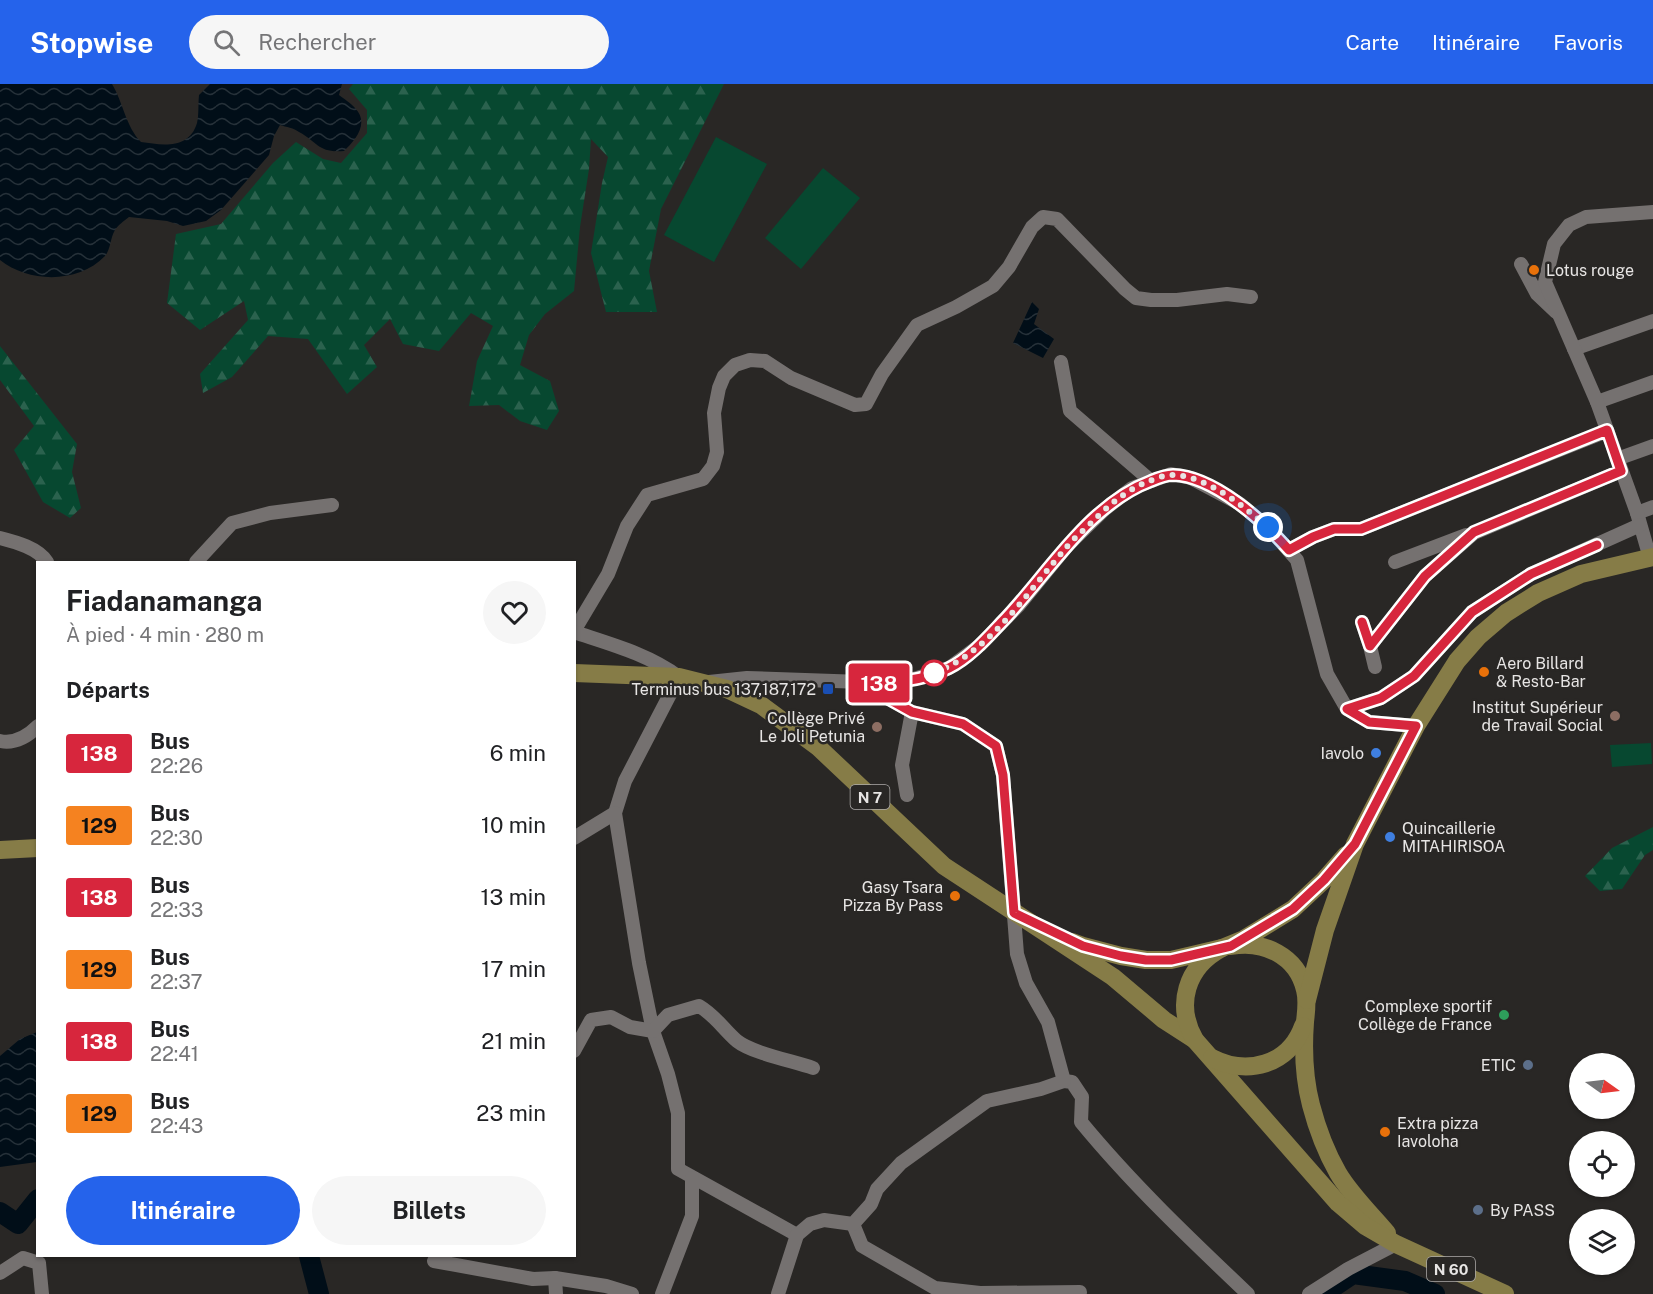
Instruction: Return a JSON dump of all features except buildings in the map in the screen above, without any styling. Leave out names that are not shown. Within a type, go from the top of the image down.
[{"type":"main road","points":[[1396,1244],[1339,1174],[1323,1140],[1306,1082],[1307,1000],[1325,930],[1355,844],[1416,726],[1456,661],[1478,637],[1506,613],[1538,593],[1581,574],[1652,557]]},
{"type":"main road","name":"N 7","points":[[576,672],[679,677],[727,689],[761,705],[818,747],[944,866],[1022,917]]},
{"type":"main road","points":[[1355,844],[1324,880],[1293,909],[1213,953],[1198,966],[1185,993],[1184,1012],[1190,1032],[1199,1046],[1338,1203],[1365,1226],[1396,1244]]},
{"type":"main road","points":[[0,850],[36,848]]},
{"type":"main road","points":[[1022,917],[1083,946],[1129,957],[1171,960],[1226,947],[1250,944],[1278,953],[1292,965],[1298,973],[1307,1000]]},
{"type":"main road","points":[[1022,917],[1113,977],[1213,1058],[1232,1066],[1253,1067],[1273,1061],[1296,1041],[1305,1022]]},
{"type":"main road","name":"N 60","points":[[1396,1244],[1505,1294]]},
{"type":"street","points":[[1652,557],[1597,402],[1545,282],[1554,244],[1569,225],[1586,217],[1653,212]]},
{"type":"street","points":[[576,629],[608,574],[627,526],[647,495],[703,479],[713,466],[717,452],[714,413],[719,388],[724,376],[735,365],[750,360],[765,361],[791,378],[855,405],[866,404],[882,374],[917,325],[993,286],[1009,267],[1032,227],[1043,217],[1057,219],[1136,298],[1177,300],[1227,294],[1251,297]]},
{"type":"street","points":[[1521,264],[1537,294],[1559,315]]},
{"type":"street","points":[[1574,349],[1653,321]]},
{"type":"street","points":[[1060,362],[1070,411],[1151,481]]},
{"type":"street","points":[[1597,402],[1653,382]]},
{"type":"street","points":[[1289,550],[1334,529],[1361,529],[1607,430]]},
{"type":"street","points":[[1395,562],[1474,532],[1619,465],[1653,446]]},
{"type":"street","points":[[706,682],[747,678],[891,683],[914,679],[949,668],[980,645],[1011,613],[1067,546],[1105,509],[1132,488],[1171,474],[1191,478],[1240,504],[1268,527],[1297,560],[1327,674],[1347,709],[1369,722],[1416,726]]},
{"type":"street","points":[[197,561],[232,523],[270,513],[332,505]]},
{"type":"street","points":[[1347,709],[1381,698],[1414,676],[1472,612],[1531,574],[1639,519],[1653,507]]},
{"type":"street","points":[[1370,646],[1425,576],[1474,532]]},
{"type":"street","points":[[0,538],[21,544],[44,556],[46,561]]},
{"type":"street","points":[[1362,622],[1375,667]]},
{"type":"street","points":[[576,633],[662,664],[679,677],[626,781],[615,813],[639,963],[653,1031],[668,1074],[678,1113],[678,1170],[797,1235]]},
{"type":"street","points":[[860,683],[912,712],[963,724],[996,746],[1003,775],[1022,917],[1017,954],[1026,983],[1048,1022],[1064,1081]]},
{"type":"street","points":[[907,795],[902,765],[912,712]]},
{"type":"street","points":[[0,741],[8,742],[27,736],[36,728]]},
{"type":"street","points":[[576,837],[615,813]]},
{"type":"street","points":[[653,1031],[668,1015],[699,1006],[713,1013],[738,1042],[813,1068]]},
{"type":"street","points":[[576,1047],[591,1020],[610,1017],[630,1027],[653,1031]]},
{"type":"street","points":[[853,1224],[871,1204],[878,1189],[901,1163],[987,1101],[1041,1089],[1064,1081],[1072,1082],[1082,1096],[1081,1122],[1095,1139],[1165,1216],[1248,1294]]},
{"type":"street","points":[[662,1294],[692,1216],[692,1178]]},
{"type":"street","points":[[778,1294],[797,1235],[810,1224],[824,1220],[853,1224]]},
{"type":"street","points":[[853,1224],[862,1246],[935,1288],[980,1293],[1080,1292]]},
{"type":"street","points":[[1309,1294],[1347,1269],[1396,1244]]},
{"type":"street","points":[[0,1273],[23,1258],[39,1263],[42,1294]]},
{"type":"street","points":[[434,1261],[533,1280],[555,1278],[606,1286],[632,1294]]},
{"type":"street","points":[[555,1278],[556,1294]]},
{"type":"green space","points":[[353,84],[724,84],[661,209],[649,271],[657,312],[606,312],[591,253],[608,157],[591,139],[574,291],[545,314],[529,335],[520,365],[550,381],[559,411],[547,430],[520,421],[499,405],[469,406],[477,361],[493,326],[471,313],[439,351],[403,344],[390,319],[364,345],[377,367],[347,394],[308,339],[268,336],[232,377],[203,393],[200,374],[248,320],[244,301],[200,330],[167,303],[176,234],[221,224],[273,163],[296,142],[323,159],[341,163],[367,133],[367,110],[349,89]]},
{"type":"green space","points":[[716,137],[767,164],[714,262],[664,235]]},
{"type":"green space","points":[[823,168],[860,198],[801,269],[765,238]]},
{"type":"green space","points":[[0,346],[77,444],[72,472],[81,508],[70,518],[43,502],[14,450],[34,426],[0,380]]},
{"type":"green space","points":[[1651,743],[1652,764],[1612,767],[1610,745]]},
{"type":"green space","points":[[1653,827],[1653,850],[1645,855],[1622,889],[1600,891],[1585,876],[1612,848]]},
{"type":"water","points":[[0,84],[112,84],[136,136],[141,142],[149,143],[174,144],[188,138],[197,123],[199,95],[210,84],[342,84],[339,95],[352,104],[359,114],[361,126],[356,137],[344,151],[335,151],[324,149],[297,131],[280,125],[274,136],[269,155],[221,210],[206,221],[183,226],[167,221],[129,217],[116,228],[107,253],[94,265],[68,276],[39,276],[12,268],[0,260]]},
{"type":"water","points":[[1032,302],[1039,309],[1034,324],[1054,339],[1043,358],[1013,343]]},
{"type":"water","points":[[36,1032],[36,1162],[0,1167],[0,1056],[20,1039]]},
{"type":"waterway","points":[[0,1212],[18,1224],[36,1202]]},
{"type":"waterway","points":[[309,1257],[319,1294]]},
{"type":"waterway","points":[[1323,1294],[1353,1274],[1405,1281],[1435,1294]]},
{"type":"bus line","name":"138","points":[[1362,622],[1370,646],[1425,576],[1474,532],[1621,471],[1607,430],[1361,529],[1334,529],[1289,550],[1268,527],[1240,504],[1214,489],[1191,478],[1171,474],[1155,479],[1132,488],[1105,509],[1067,546],[1019,605],[980,645],[949,668],[914,679],[891,683],[860,683],[912,712],[963,724],[996,746],[1003,775],[1014,913],[1083,946],[1146,960],[1171,960],[1231,946],[1293,909],[1324,880],[1355,844],[1416,726],[1369,722],[1347,709],[1381,698],[1414,676],[1472,612],[1531,574],[1597,545]]},
{"type":"place","name":"Lotus rouge","points":[[1534,270]]},
{"type":"place","name":"Aero Billard & Resto-Bar","points":[[1484,672]]},
{"type":"place","name":"Terminus bus 137,187,172","points":[[828,689]]},
{"type":"place","name":"Institut Supérieur de Travail Social","points":[[1615,716]]},
{"type":"place","name":"Collège Privé Le Joli Petunia","points":[[877,727]]},
{"type":"place","name":"Iavolo","points":[[1376,753]]},
{"type":"place","name":"Quincaillerie MITAHIRISOA","points":[[1390,837]]},
{"type":"place","name":"Gasy Tsara Pizza By Pass","points":[[955,896]]},
{"type":"place","name":"Complexe sportif Collège de France","points":[[1504,1015]]},
{"type":"place","name":"ETIC","points":[[1528,1065]]},
{"type":"place","name":"Extra pizza Iavoloha","points":[[1385,1132]]},
{"type":"place","name":"By PASS","points":[[1478,1210]]},
{"type":"route","points":[[934,673],[930,674],[949,668],[980,645],[1019,605],[1067,546],[1105,509],[1132,488],[1171,474],[1191,478],[1240,504],[1268,527]]}]
